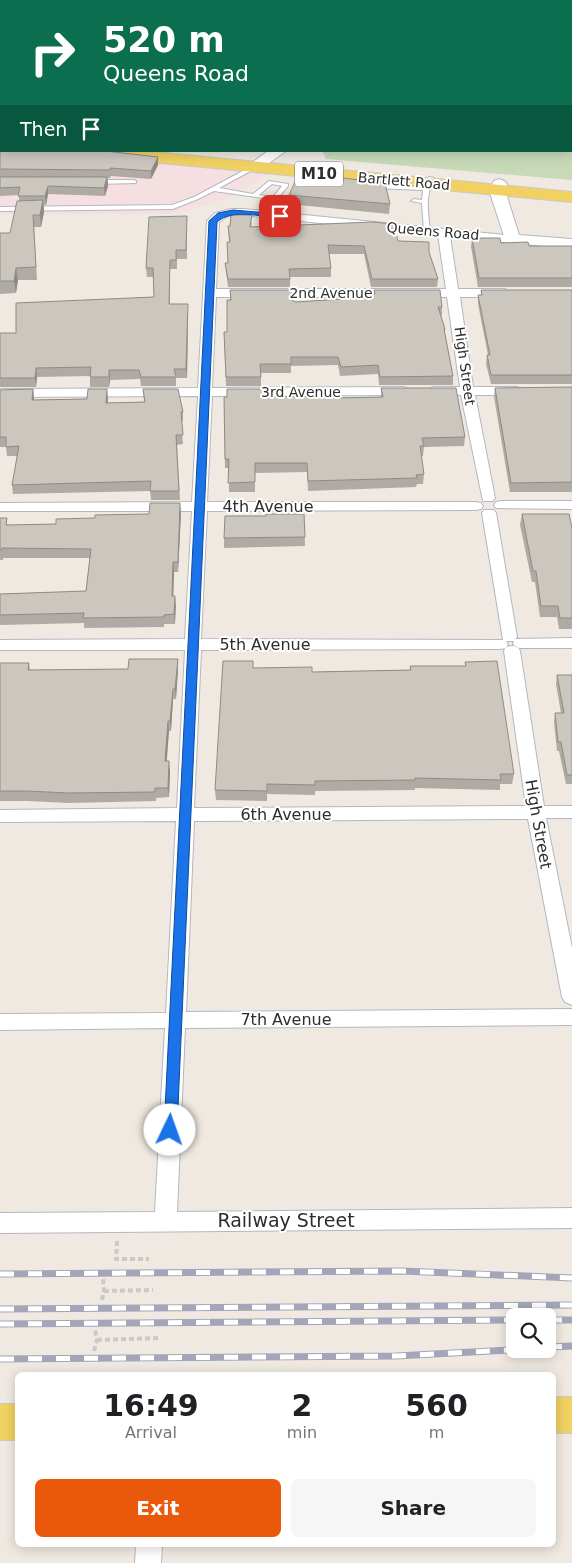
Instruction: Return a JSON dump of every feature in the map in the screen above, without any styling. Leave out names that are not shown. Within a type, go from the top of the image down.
[{"type":"main road","name":"Bartlett Road","points":[[97,152],[213,163],[266,160],[363,178],[385,186],[428,184],[572,191]]},
{"type":"main road","name":"Bartlett Road","points":[[162,152],[266,160],[428,184]]},
{"type":"main road","points":[[213,163],[226,169],[228,173],[220,185]]},
{"type":"main road","name":"Bartlett Road","points":[[498,187],[572,197]]},
{"type":"main road","points":[[498,187],[512,239]]},
{"type":"main road","name":"Queens Road","points":[[512,239],[572,244]]},
{"type":"main road","points":[[556,1415],[572,1415]]},
{"type":"main road","points":[[0,1422],[15,1422]]},
{"type":"street","name":"Queens Road","points":[[211,293],[213,221],[220,215],[233,212],[512,239]]},
{"type":"street","name":"High Street","points":[[444,233],[467,391],[489,505],[536,812],[572,996]]},
{"type":"street","name":"2nd Avenue","points":[[211,293],[513,292]]},
{"type":"street","points":[[166,1221],[211,293]]},
{"type":"street","name":"3rd Avenue","points":[[0,393],[534,391]]},
{"type":"street","name":"4th Avenue","points":[[0,507],[572,505]]},
{"type":"street","name":"5th Avenue","points":[[0,645],[572,643]]},
{"type":"street","name":"6th Avenue","points":[[0,816],[572,812]]},
{"type":"street","name":"7th Avenue","points":[[0,1022],[572,1017]]},
{"type":"street","name":"Railway Street","points":[[0,1222],[572,1218]]},
{"type":"street","points":[[148,1563],[149,1547]]},
{"type":"lane","points":[[0,209],[173,207],[220,185],[266,160]]},
{"type":"lane","points":[[86,182],[134,182]]},
{"type":"lane","points":[[220,185],[255,195],[274,199],[286,184],[272,182],[255,195]]},
{"type":"lane","points":[[427,232],[424,202],[428,184]]},
{"type":"lane","points":[[414,201],[424,202]]},
{"type":"path","points":[[118,1222],[116,1259],[149,1259]]},
{"type":"path","points":[[102,1300],[104,1291],[103,1279]]},
{"type":"path","points":[[104,1291],[153,1290]]},
{"type":"path","points":[[94,1351],[97,1340],[96,1330]]},
{"type":"path","points":[[97,1340],[160,1338]]},
{"type":"shaded area","points":[[0,152],[41,152],[270,174],[229,198],[177,214],[0,214]]},
{"type":"green space","points":[[322,152],[572,152],[572,180],[326,159]]},
{"type":"building","points":[[0,152],[114,152],[158,157],[151,171],[110,168],[110,170],[0,169]]},
{"type":"building","points":[[299,173],[385,183],[390,204],[289,195]]},
{"type":"building","points":[[0,177],[107,177],[104,188],[48,186],[45,196],[18,196],[20,187],[0,188]]},
{"type":"building","points":[[43,200],[40,215],[33,215],[36,267],[16,268],[14,281],[0,281],[0,233],[10,233],[17,201]]},
{"type":"building","points":[[231,215],[252,215],[250,227],[372,222],[394,224],[398,241],[429,242],[429,252],[438,279],[372,279],[364,246],[328,245],[331,268],[289,269],[290,279],[228,279],[225,263],[228,263],[227,242],[230,242],[228,226],[230,226]]},
{"type":"building","points":[[187,216],[186,250],[176,250],[176,260],[170,260],[169,304],[188,304],[186,369],[174,369],[176,377],[141,377],[139,370],[109,370],[109,377],[90,377],[91,367],[36,368],[35,378],[0,378],[0,333],[16,333],[16,303],[154,297],[153,268],[146,268],[149,217]]},
{"type":"building","points":[[472,238],[500,238],[501,243],[528,242],[529,246],[572,246],[572,278],[479,278]]},
{"type":"building","points":[[230,290],[291,290],[292,300],[295,302],[343,299],[342,296],[375,294],[374,290],[440,290],[442,307],[438,307],[445,329],[453,376],[380,377],[378,365],[341,367],[338,357],[291,357],[291,364],[260,364],[261,377],[226,377],[224,332],[227,332],[227,300],[231,300]]},
{"type":"building","points":[[481,290],[572,290],[572,375],[491,375],[487,355],[490,355],[478,295],[482,295]]},
{"type":"building","points":[[572,387],[572,482],[511,483],[495,388]]},
{"type":"building","points":[[381,388],[456,388],[465,437],[422,438],[424,446],[420,446],[424,474],[416,475],[417,478],[308,481],[307,463],[255,463],[255,482],[228,483],[229,459],[225,459],[224,397],[227,397],[227,389],[262,389],[263,397],[337,396],[337,398],[383,397]]},
{"type":"building","points":[[33,389],[32,400],[87,399],[88,389],[107,389],[106,403],[145,402],[143,389],[178,389],[183,412],[181,412],[183,435],[176,435],[179,491],[150,491],[151,481],[12,485],[19,446],[6,447],[6,437],[0,437],[0,390]]},
{"type":"building","points":[[150,503],[180,503],[178,562],[173,562],[172,596],[175,596],[174,614],[164,615],[164,617],[83,618],[84,613],[0,615],[0,594],[86,591],[91,549],[2,548],[0,550],[0,518],[7,518],[6,525],[56,524],[56,519],[95,518],[95,515],[149,514]]},
{"type":"building","points":[[266,514],[304,514],[305,537],[224,538],[225,516],[266,516]]},
{"type":"building","points":[[522,514],[569,514],[572,528],[572,618],[560,618],[558,606],[541,606],[536,571],[533,571]]},
{"type":"building","points":[[129,659],[178,659],[170,721],[168,721],[165,761],[169,761],[168,788],[155,788],[155,792],[68,793],[0,791],[0,663],[29,663],[28,670],[128,669]]},
{"type":"building","points":[[223,661],[253,661],[253,668],[312,667],[312,672],[411,670],[410,666],[466,666],[465,662],[497,661],[514,774],[500,774],[501,780],[415,778],[415,780],[315,781],[315,785],[267,784],[267,791],[215,790]]},
{"type":"building","points":[[557,675],[572,675],[572,775],[567,775],[561,742],[558,742],[555,713],[564,713]]},
{"type":"railway","points":[[0,1274],[402,1271],[572,1278]]},
{"type":"railway","points":[[0,1309],[572,1305]]},
{"type":"railway","points":[[0,1324],[506,1320]]},
{"type":"railway","points":[[556,1320],[572,1320]]},
{"type":"railway","points":[[556,1347],[572,1346]]},
{"type":"railway","points":[[0,1359],[396,1356],[506,1350]]},
{"type":"route","points":[[170,1130],[213,221],[220,215],[233,212],[280,216]]}]
